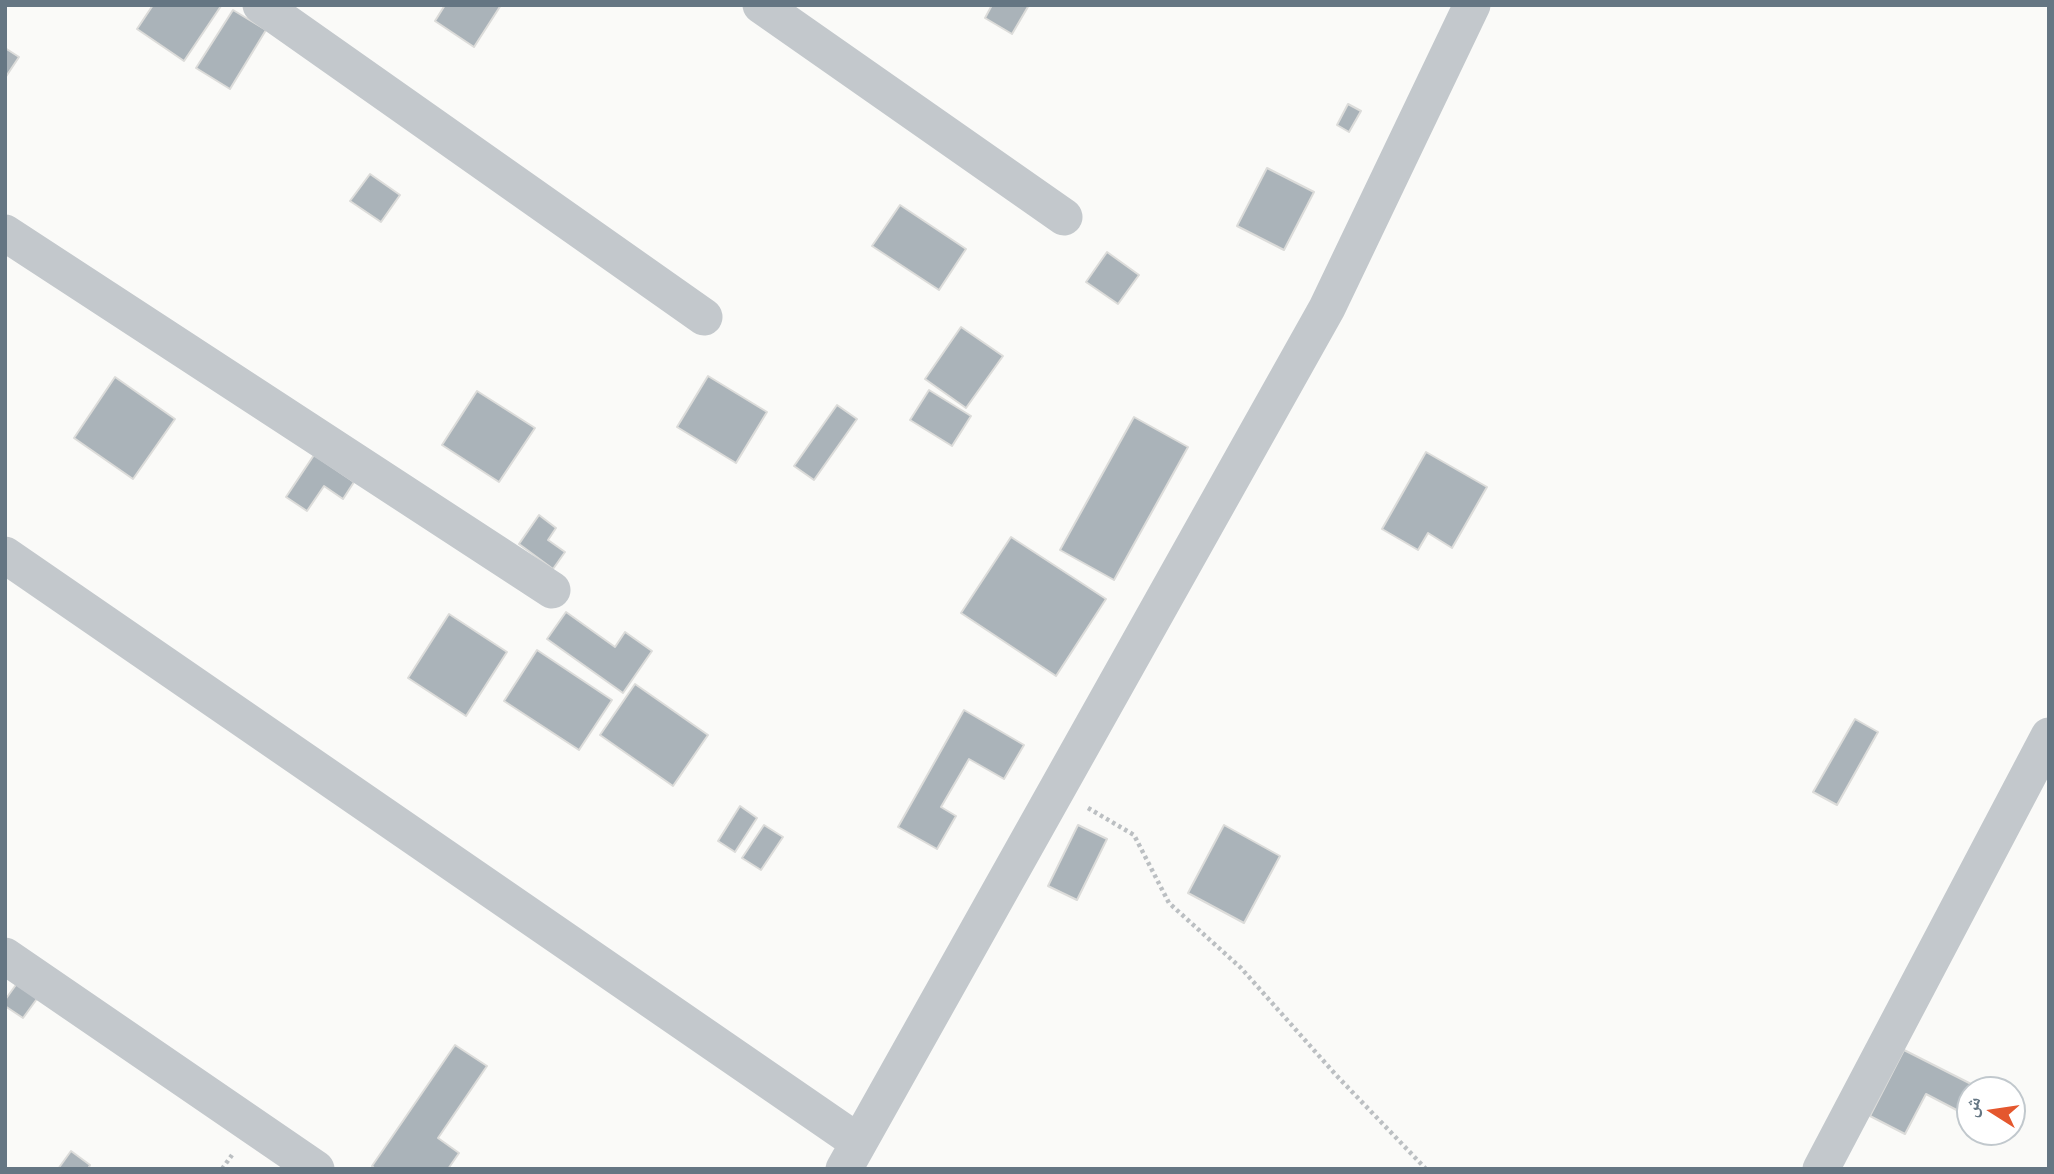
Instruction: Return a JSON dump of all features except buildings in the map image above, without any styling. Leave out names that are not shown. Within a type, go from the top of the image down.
[{"type":"street","points":[[261,5],[704,317]]},
{"type":"street","points":[[761,5],[1064,217]]},
{"type":"street","points":[[5,555],[851,1156],[1327,308],[1472,5]]},
{"type":"street","points":[[5,233],[552,590]]},
{"type":"street","points":[[1821,1169],[2049,736]]},
{"type":"street","points":[[5,956],[316,1169]]},
{"type":"path","points":[[1056,789],[1134,835],[1169,903],[1241,968],[1336,1075],[1426,1169]]}]
